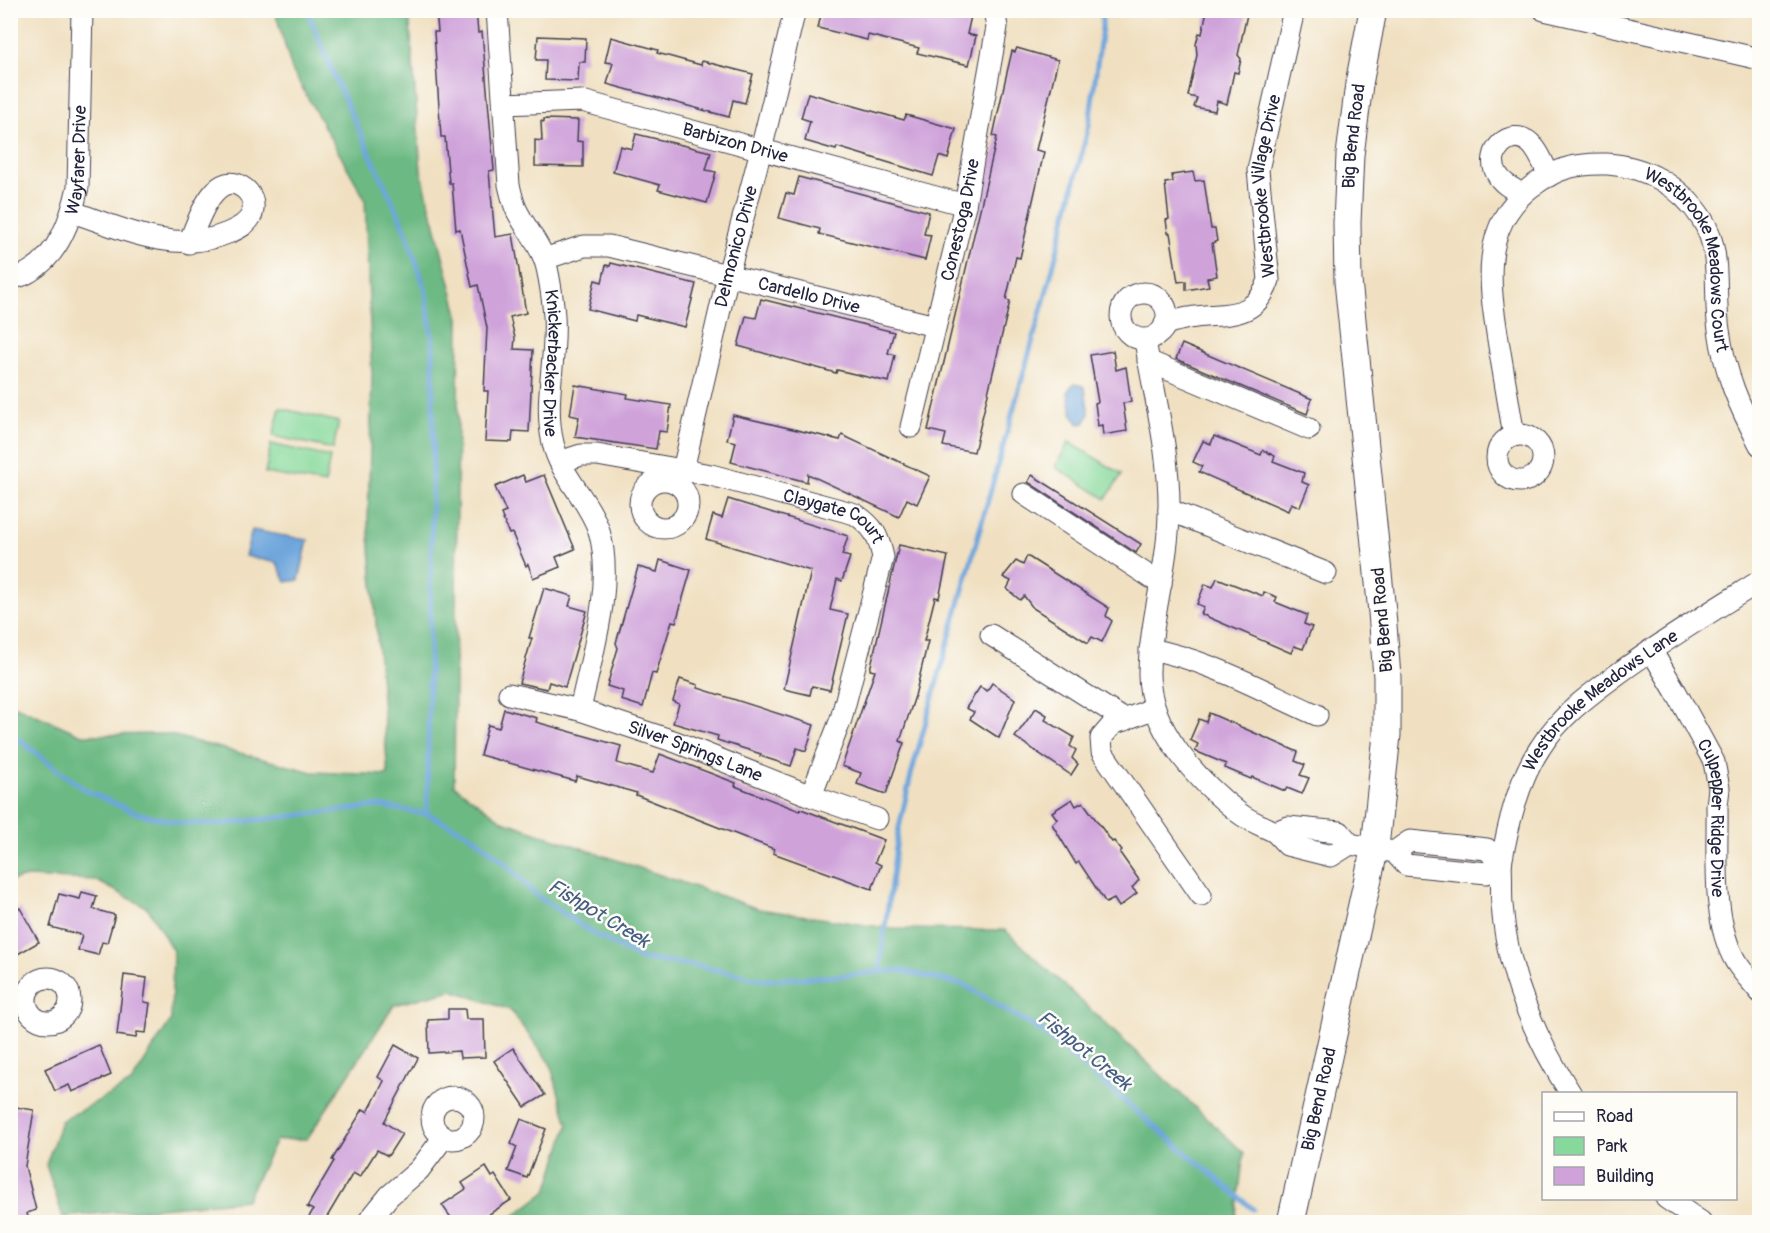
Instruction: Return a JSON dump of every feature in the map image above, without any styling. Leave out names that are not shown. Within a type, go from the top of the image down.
[{"type":"main road","name":"Big Bend Road","points":[[1291,1222],[1373,847],[1387,735],[1387,677],[1382,612],[1348,281],[1347,223],[1350,155],[1359,84],[1373,10]]},
{"type":"street","name":"Wayfarer Drive","points":[[10,279],[29,273],[44,260],[63,236],[73,212],[78,187],[82,10]]},
{"type":"street","name":"Knickerbacker Drive","points":[[497,10],[509,185],[517,211],[531,232],[544,259],[554,316],[549,418],[552,443],[560,462],[598,530],[603,552],[602,601],[580,710]]},
{"type":"street","name":"Delmonico Drive","points":[[679,476],[795,10]]},
{"type":"street","name":"Conestoga Drive","points":[[911,427],[965,205],[997,27],[994,10]]},
{"type":"street","name":"Westbrooke Village Drive","points":[[1145,340],[1159,334],[1165,324],[1189,318],[1230,315],[1247,310],[1264,295],[1269,280],[1258,170],[1294,10]]},
{"type":"street","points":[[1544,10],[1760,58]]},
{"type":"street","name":"Barbizon Drive","points":[[504,104],[582,101],[965,205]]},
{"type":"street","points":[[1522,194],[1509,187],[1496,173],[1493,157],[1501,143],[1516,137],[1524,139],[1532,145],[1549,176]]},
{"type":"street","name":"Westbrooke Meadows Court","points":[[1514,436],[1490,278],[1491,254],[1508,211],[1522,194],[1564,167],[1594,164],[1630,166],[1658,177],[1688,201],[1701,218],[1710,234],[1715,259],[1718,327],[1724,361],[1733,391],[1760,445]]},
{"type":"street","points":[[73,212],[158,240],[189,243]]},
{"type":"street","name":"Cardello Drive","points":[[544,259],[584,246],[609,246],[935,326]]},
{"type":"street","points":[[1165,324],[1167,312],[1159,298],[1145,293],[1131,296],[1122,308],[1121,322],[1124,329],[1137,339],[1145,340],[1169,476],[1167,547],[1150,649],[1149,674],[1155,708],[1162,728],[1180,758],[1240,814],[1275,832],[1288,827],[1340,832],[1373,847],[1410,841],[1488,849],[1502,864]]},
{"type":"street","points":[[1148,361],[1309,429]]},
{"type":"street","name":"Claygate Court","points":[[560,462],[581,455],[597,455],[679,476],[711,475],[855,514],[870,524],[879,539],[882,557],[844,707],[811,796]]},
{"type":"street","points":[[1024,494],[1161,584]]},
{"type":"street","points":[[1169,510],[1326,573]]},
{"type":"street","name":"Westbrooke Meadows Lane","points":[[1570,1092],[1545,1050],[1529,1014],[1507,940],[1502,906],[1502,864],[1506,837],[1516,802],[1540,748],[1562,719],[1586,698],[1651,650],[1760,581]]},
{"type":"street","points":[[991,635],[1125,720]]},
{"type":"street","points":[[1150,649],[1177,654],[1201,663],[1317,715]]},
{"type":"street","name":"Culpepper Ridge Drive","points":[[1651,650],[1714,762],[1719,788],[1717,806],[1720,918],[1727,943],[1736,962],[1760,992]]},
{"type":"street","name":"Silver Springs Lane","points":[[509,694],[580,710],[676,742],[811,796],[877,819]]},
{"type":"street","points":[[1155,708],[1113,724],[1101,738],[1102,752],[1202,895]]},
{"type":"street","points":[[368,1222],[389,1196],[419,1170],[444,1137]]},
{"type":"street","points":[[1669,1200],[1701,1222]]},
{"type":"green space","points":[[275,11],[409,11],[421,171],[459,318],[454,785],[503,821],[759,909],[893,929],[1005,930],[1244,1153],[1235,1222],[506,1222],[547,1191],[568,1125],[550,1063],[510,1010],[452,990],[394,1005],[307,1139],[276,1140],[246,1200],[63,1217],[46,1165],[61,1121],[131,1083],[171,1020],[173,951],[148,908],[95,880],[27,877],[11,881],[11,704],[82,735],[167,734],[312,772],[388,775],[368,522],[372,376],[365,199],[292,70]]},
{"type":"green space","points":[[280,408],[339,422],[333,449],[273,436]]},
{"type":"green space","points":[[1069,442],[1122,474],[1106,499],[1055,467]]},
{"type":"green space","points":[[271,444],[330,457],[325,484],[265,473]]},
{"type":"water","points":[[1075,384],[1085,389],[1089,415],[1084,423],[1079,424],[1073,417],[1068,393]]},
{"type":"water","points":[[252,530],[308,540],[299,580],[286,582],[277,563],[245,556]]},
{"type":"building","points":[[436,10],[476,10],[478,33],[482,32],[494,170],[489,171],[495,237],[513,234],[526,313],[510,317],[515,338],[514,349],[533,350],[529,432],[513,431],[512,442],[485,441],[488,391],[484,391],[487,328],[478,285],[472,287],[460,229],[456,230],[445,137],[441,137],[434,32],[438,32]]},
{"type":"building","points":[[822,10],[948,10],[971,16],[967,34],[976,36],[969,65],[917,53],[919,48],[868,35],[867,40],[818,28]]},
{"type":"building","points":[[1207,10],[1248,10],[1238,55],[1241,59],[1238,73],[1234,72],[1227,104],[1217,101],[1215,111],[1194,107],[1197,98],[1188,96],[1197,55],[1196,44],[1199,33],[1202,34]]},
{"type":"building","points":[[538,36],[586,38],[585,62],[579,62],[578,81],[545,80],[546,60],[536,60]]},
{"type":"building","points":[[611,37],[701,65],[702,61],[753,74],[745,103],[733,100],[729,117],[607,84],[613,63],[605,62]]},
{"type":"building","points":[[1017,48],[1058,60],[1036,150],[1044,152],[1020,258],[1016,257],[1006,300],[1010,301],[974,452],[943,446],[946,434],[928,430],[997,137],[993,136],[1005,81],[1012,51],[1015,52]]},
{"type":"building","points":[[808,93],[904,120],[906,115],[956,129],[948,159],[939,156],[933,176],[837,147],[836,150],[805,141],[810,121],[801,118]]},
{"type":"building","points":[[544,119],[578,120],[577,141],[583,142],[583,167],[535,166],[535,140],[542,141],[541,121],[544,122]]},
{"type":"building","points":[[636,134],[711,152],[706,170],[716,172],[707,203],[658,190],[660,185],[613,172],[620,146],[632,149]]},
{"type":"building","points":[[1193,172],[1195,181],[1204,180],[1211,229],[1215,229],[1217,241],[1212,243],[1217,276],[1207,278],[1209,286],[1186,290],[1186,281],[1178,282],[1170,233],[1168,233],[1166,220],[1169,219],[1165,183],[1173,182],[1172,175]]},
{"type":"building","points":[[799,177],[929,212],[924,234],[931,235],[925,260],[819,234],[820,229],[779,218],[786,193],[794,195]]},
{"type":"building","points":[[611,263],[696,284],[685,327],[636,315],[635,321],[588,309],[595,280],[602,282],[606,265],[610,266]]},
{"type":"building","points":[[761,299],[894,332],[888,353],[895,355],[889,382],[837,370],[836,373],[738,346],[746,316],[756,318]]},
{"type":"building","points":[[1182,344],[1312,399],[1307,414],[1176,359]]},
{"type":"building","points":[[1113,351],[1116,370],[1126,367],[1131,402],[1123,403],[1127,431],[1103,435],[1102,425],[1098,426],[1095,403],[1098,402],[1090,355]]},
{"type":"building","points":[[575,385],[628,394],[627,398],[671,405],[667,432],[659,431],[656,449],[575,437],[579,417],[570,415]]},
{"type":"building","points":[[733,415],[840,440],[842,435],[930,476],[917,504],[907,499],[899,517],[808,474],[807,482],[731,462],[736,442],[727,440]]},
{"type":"building","points":[[1214,436],[1261,455],[1263,450],[1275,456],[1273,461],[1304,473],[1302,482],[1309,485],[1300,507],[1291,503],[1288,511],[1199,472],[1202,466],[1193,462],[1203,441],[1211,444]]},
{"type":"building","points":[[523,475],[526,482],[544,475],[575,549],[556,557],[560,567],[533,578],[512,533],[509,534],[501,514],[506,512],[495,487]]},
{"type":"building","points":[[1032,475],[1141,544],[1136,553],[1028,482]]},
{"type":"building","points":[[728,499],[848,536],[842,555],[850,557],[842,581],[837,579],[830,610],[848,614],[830,690],[812,686],[810,695],[784,689],[811,571],[706,539],[713,515],[722,518]]},
{"type":"building","points":[[899,545],[948,556],[939,598],[935,597],[924,641],[928,641],[915,696],[900,741],[904,743],[886,794],[857,784],[861,773],[842,766],[875,671],[870,670]]},
{"type":"building","points":[[1027,556],[1109,608],[1106,616],[1112,621],[1102,642],[1092,637],[1088,643],[1033,608],[1024,596],[1020,600],[1007,589],[1011,581],[1003,577],[1016,561],[1023,565]]},
{"type":"building","points":[[660,560],[691,570],[676,622],[672,621],[656,674],[652,673],[643,707],[621,700],[623,691],[607,686],[618,648],[616,643],[638,567],[657,572]]},
{"type":"building","points":[[1217,578],[1263,596],[1264,592],[1277,597],[1275,602],[1307,615],[1304,624],[1312,627],[1303,649],[1294,646],[1291,653],[1201,614],[1204,607],[1197,604],[1205,584],[1213,587]]},
{"type":"building","points":[[544,588],[572,596],[569,606],[587,611],[565,687],[549,682],[547,689],[519,683]]},
{"type":"building","points":[[680,679],[698,685],[698,688],[814,725],[806,751],[797,748],[791,766],[717,740],[718,736],[673,723],[679,704],[673,701]]},
{"type":"building","points":[[992,683],[1015,699],[999,738],[970,719],[974,712],[966,708],[980,687],[987,691]]},
{"type":"building","points":[[1036,708],[1047,715],[1045,720],[1074,737],[1070,746],[1076,750],[1072,758],[1078,764],[1071,775],[1015,737]]},
{"type":"building","points":[[504,709],[537,718],[536,722],[621,746],[617,763],[653,773],[660,754],[800,811],[801,809],[884,840],[875,862],[881,865],[872,889],[773,853],[774,849],[636,795],[637,793],[577,776],[575,781],[480,755],[488,725],[499,728]]},
{"type":"building","points":[[1209,713],[1298,752],[1295,761],[1305,765],[1300,775],[1309,778],[1302,794],[1287,788],[1285,791],[1252,777],[1251,779],[1225,768],[1226,764],[1195,751],[1198,744],[1190,740],[1199,719],[1206,722]]},
{"type":"building","points":[[1072,799],[1076,806],[1083,802],[1112,842],[1114,841],[1122,851],[1120,853],[1139,880],[1132,888],[1137,893],[1119,907],[1114,899],[1106,903],[1079,862],[1076,864],[1052,824],[1057,819],[1052,812]]},
{"type":"building","points":[[82,892],[97,896],[93,909],[115,915],[107,943],[102,942],[98,955],[78,950],[82,935],[50,927],[59,894],[80,899]]},
{"type":"building","points":[[20,908],[39,942],[16,955],[10,945],[10,914]]},
{"type":"building","points":[[124,975],[147,978],[144,1002],[150,1003],[146,1033],[137,1032],[136,1038],[117,1035]]},
{"type":"building","points":[[448,1009],[465,1009],[466,1019],[484,1019],[485,1057],[460,1058],[459,1051],[429,1053],[428,1020],[448,1019]]},
{"type":"building","points":[[99,1045],[111,1075],[72,1092],[69,1085],[55,1091],[45,1069]]},
{"type":"building","points":[[395,1045],[418,1058],[384,1122],[402,1134],[388,1156],[377,1150],[360,1177],[353,1173],[324,1222],[306,1222],[313,1210],[307,1207],[334,1161],[332,1160],[363,1109],[368,1112],[384,1081],[378,1077]]},
{"type":"building","points":[[513,1048],[545,1095],[525,1107],[494,1061]]},
{"type":"building","points":[[10,1106],[34,1110],[25,1166],[36,1210],[27,1213],[29,1222],[10,1222]]},
{"type":"building","points":[[521,1119],[546,1129],[527,1178],[508,1171],[517,1147],[511,1144]]},
{"type":"building","points":[[486,1167],[492,1177],[495,1175],[511,1200],[477,1222],[454,1222],[442,1205],[466,1189],[462,1183]]},
{"type":"waterway","points":[[307,10],[338,85],[403,224],[425,288],[433,343],[427,814]]},
{"type":"waterway","points":[[879,972],[898,832],[911,775],[1050,279],[1089,125],[1102,27],[1102,10]]},
{"type":"waterway","name":"Fishpot Creek","points":[[10,733],[85,790],[136,813],[181,823],[221,824],[380,806],[427,814],[471,835],[506,864],[537,896],[596,935],[641,959],[699,966],[764,980],[899,970],[964,985],[1041,1031],[1253,1209]]}]
